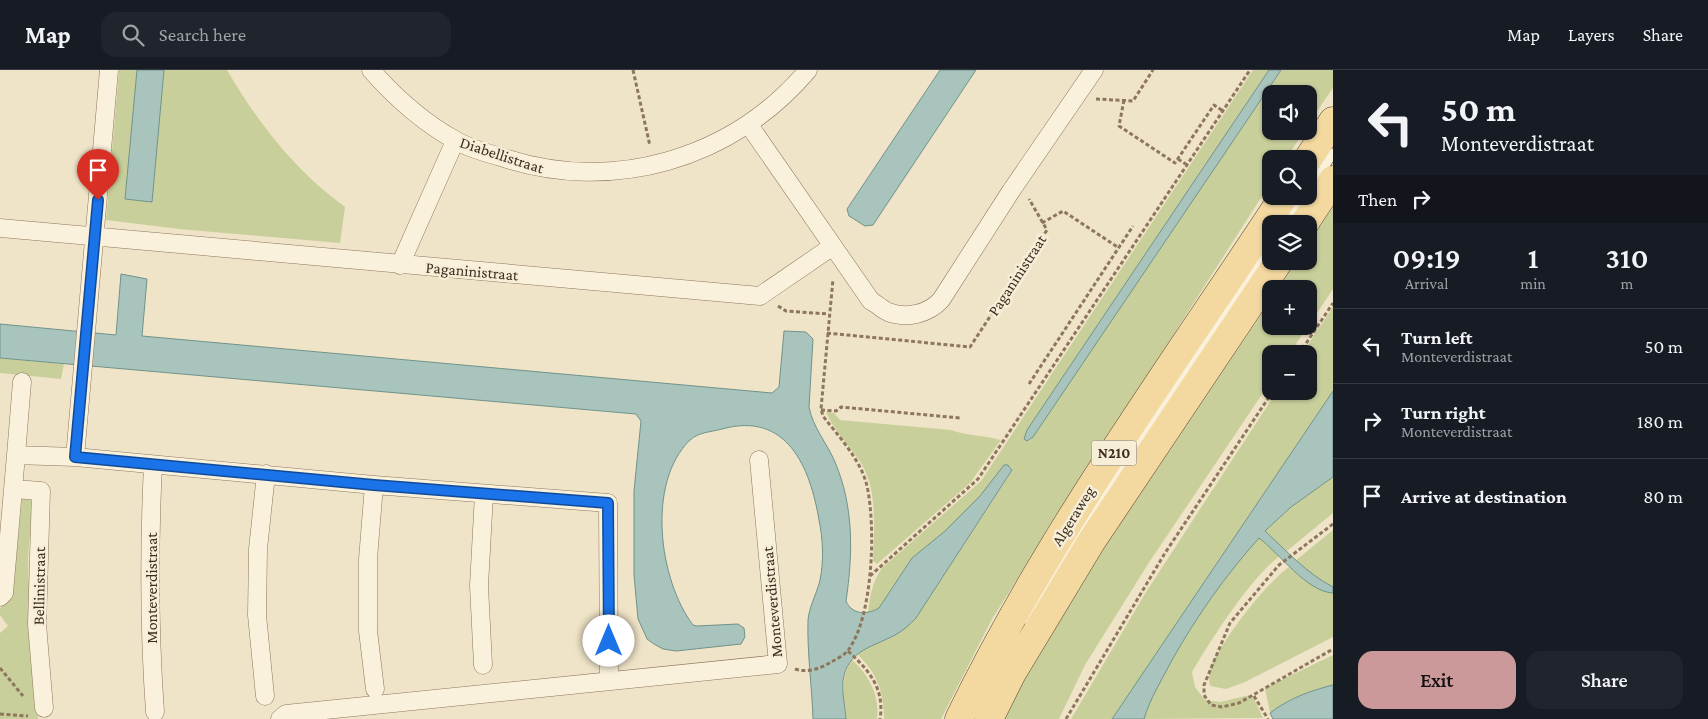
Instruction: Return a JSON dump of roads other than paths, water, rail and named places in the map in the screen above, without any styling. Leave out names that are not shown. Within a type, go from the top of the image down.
[{"type":"main road","points":[[1314,150],[1333,121]]},
{"type":"main road","points":[[1310,215],[1333,180]]},
{"type":"main road","name":"Algeraweg","points":[[959,719],[990,655],[1071,518],[1278,205]]},
{"type":"main road","name":"Algeraweg","points":[[989,719],[1012,673],[1091,542],[1273,270]]},
{"type":"street","points":[[75,457],[109,70]]},
{"type":"street","name":"Diabellistraat","points":[[371,70],[404,103],[455,140],[519,163],[551,170],[614,172],[654,166],[718,142],[749,125],[796,85],[808,70]]},
{"type":"street","points":[[749,125],[871,301],[888,312],[915,315],[932,310],[941,300],[1094,70]]},
{"type":"street","points":[[400,265],[455,140]]},
{"type":"street","name":"Paganinistraat","points":[[0,228],[760,296],[833,246]]},
{"type":"street","name":"Bellinistraat","points":[[0,597],[4,593],[22,382]]},
{"type":"street","points":[[16,455],[75,457],[374,485],[608,503],[609,681]]},
{"type":"street","name":"Monteverdistraat","points":[[280,719],[286,714],[778,664],[759,460]]},
{"type":"street","name":"Monteverdistraat","points":[[153,465],[149,563],[150,636],[155,712]]},
{"type":"street","points":[[265,696],[257,614],[258,549],[266,474]]},
{"type":"street","points":[[374,485],[368,559],[368,631],[375,689]]},
{"type":"street","name":"Bellinistraat","points":[[14,488],[41,491],[37,624],[40,712]]},
{"type":"street","points":[[483,665],[479,586],[484,494]]},
{"type":"lane","points":[[1317,178],[1333,153]]},
{"type":"lane","name":"Algeraweg","points":[[1024,627],[1062,560],[1262,260]]},
{"type":"water","points":[[137,70],[164,70],[152,202],[125,199]]},
{"type":"water","points":[[940,70],[976,70],[873,225],[865,226],[849,216],[847,209]]},
{"type":"water","points":[[1269,70],[1281,70],[1271,85],[1262,85],[1262,98],[1033,437],[1027,441],[1024,439],[1027,430]]},
{"type":"water","points":[[121,274],[147,279],[142,336],[772,393],[779,387],[784,331],[806,332],[813,339],[809,407],[817,429],[835,462],[846,496],[849,513],[851,548],[846,601],[852,609],[860,612],[870,612],[879,608],[912,558],[945,531],[980,496],[1004,465],[1008,465],[1012,470],[916,618],[901,632],[862,651],[850,662],[845,671],[843,681],[846,719],[813,719],[808,620],[821,573],[821,535],[815,500],[809,481],[792,448],[779,436],[763,428],[744,426],[722,429],[697,435],[690,440],[676,458],[667,481],[663,506],[662,532],[672,583],[681,606],[693,625],[738,624],[744,628],[745,637],[741,644],[676,651],[663,649],[647,639],[638,619],[634,575],[634,491],[641,421],[636,414],[0,358],[0,324],[116,335]]},
{"type":"water","points":[[1333,391],[1333,477],[1291,507],[1265,531],[1305,568],[1333,587],[1333,593],[1323,591],[1303,579],[1259,538],[1223,582],[1191,628],[1156,689],[1144,719],[1112,719]]},
{"type":"water","points":[[1333,685],[1333,719],[1273,719],[1270,713],[1284,704],[1307,693]]}]
